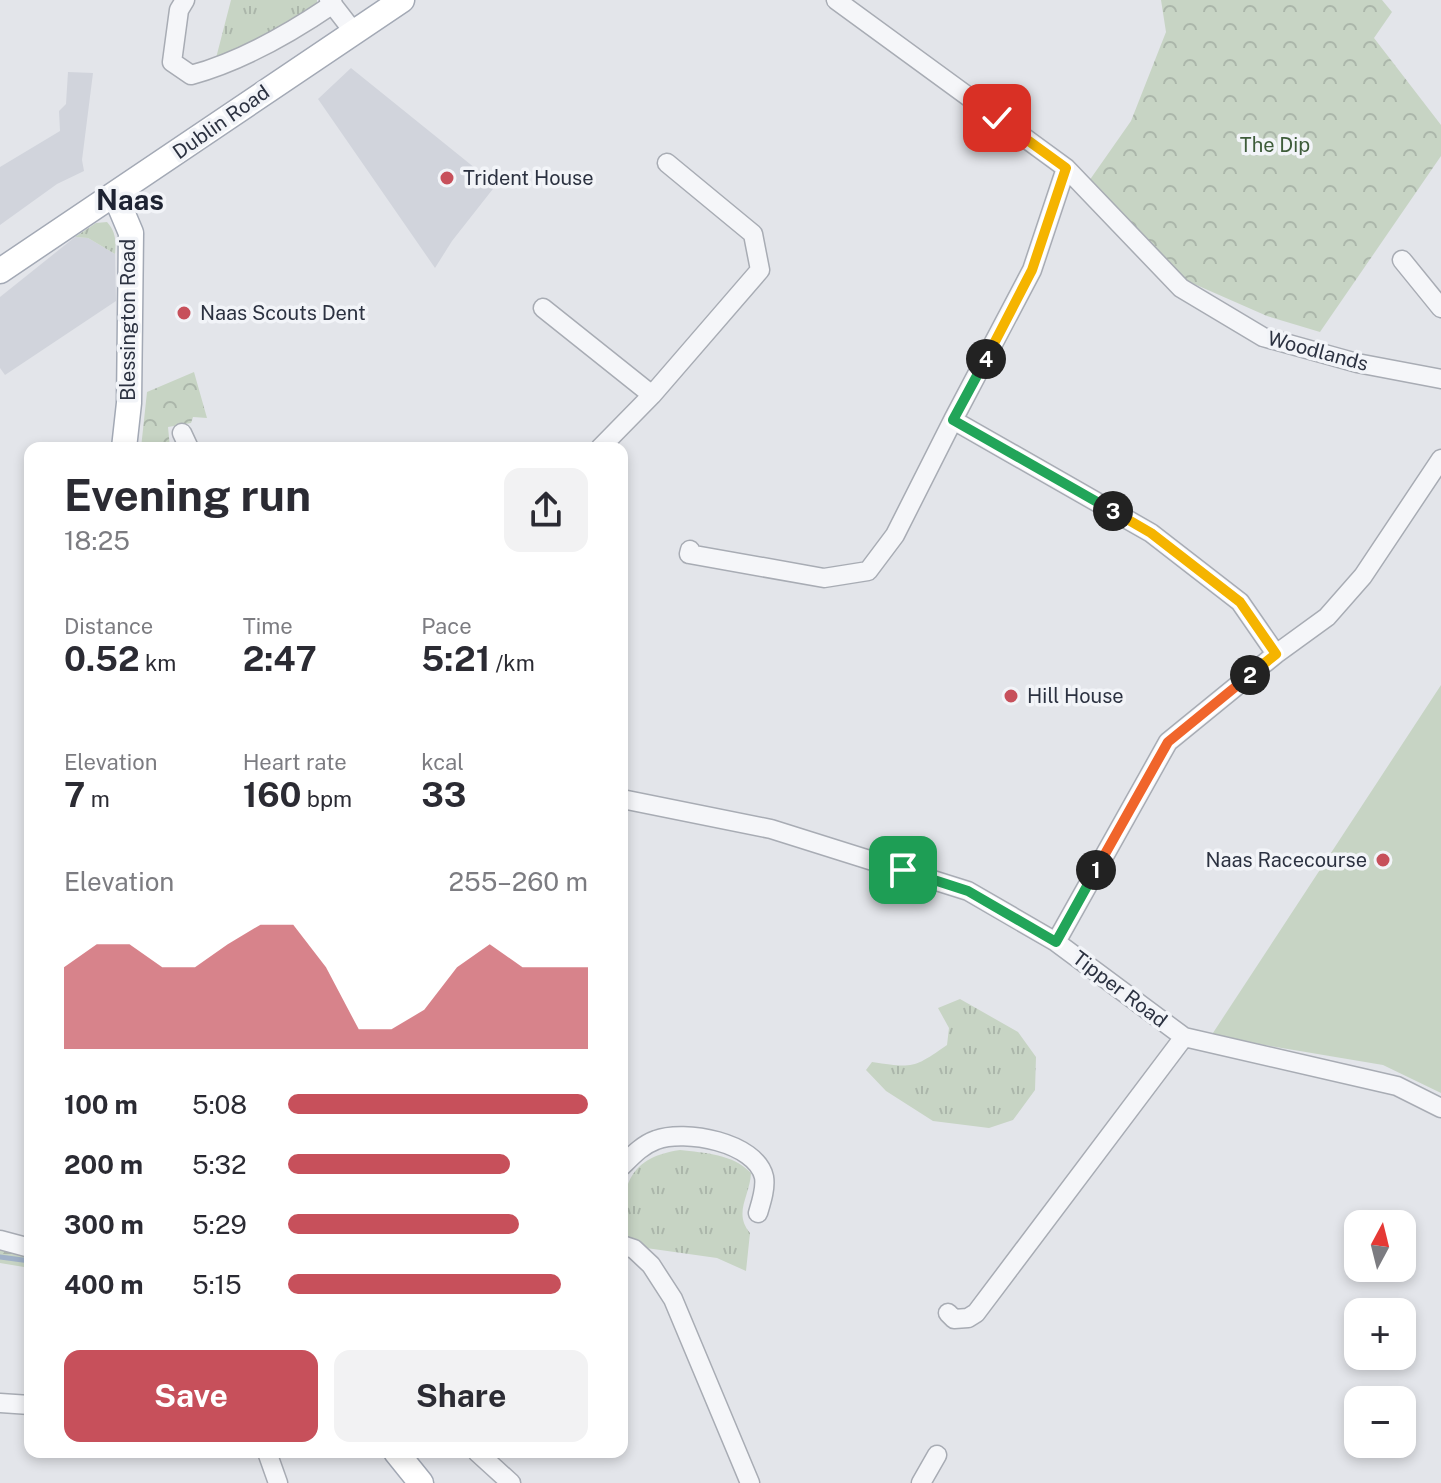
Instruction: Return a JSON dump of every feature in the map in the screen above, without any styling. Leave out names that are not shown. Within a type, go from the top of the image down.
[{"type":"main road","name":"Dublin Road","points":[[0,271],[402,0]]},
{"type":"main road","name":"Blessington Road","points":[[115,195],[131,233],[129,403],[125,442]]},
{"type":"main road","points":[[401,1458],[421,1483]]},
{"type":"street","points":[[185,0],[179,10],[172,62],[191,75],[210,70],[290,33],[331,2],[353,31]]},
{"type":"street","name":"Woodlands","points":[[836,0],[1066,168],[1181,288],[1263,337],[1357,363],[1441,379]]},
{"type":"street","points":[[606,442],[652,395],[760,270],[753,234],[667,163]]},
{"type":"street","points":[[690,550],[689,554],[824,578],[868,571],[895,535],[1032,270],[1066,168]]},
{"type":"street","points":[[1402,260],[1441,308]]},
{"type":"street","points":[[543,308],[652,395]]},
{"type":"street","points":[[953,420],[1151,533],[1240,602],[1276,654]]},
{"type":"street","points":[[1056,942],[1168,742],[1276,654],[1327,617],[1363,576],[1441,459]]},
{"type":"street","name":"Tipper Road","points":[[628,800],[771,829],[968,891],[1056,942],[1184,1037],[1397,1086],[1441,1108]]},
{"type":"street","points":[[948,1313],[954,1319],[968,1318],[976,1313],[1184,1037]]},
{"type":"street","points":[[628,1160],[636,1151],[658,1139],[696,1137],[742,1150],[756,1162],[764,1177],[758,1213]]},
{"type":"street","points":[[0,1240],[24,1246]]},
{"type":"street","points":[[628,1247],[651,1265],[673,1299],[750,1483]]},
{"type":"street","points":[[0,1403],[24,1405]]},
{"type":"street","points":[[921,1483],[937,1455]]},
{"type":"street","points":[[269,1458],[278,1483]]},
{"type":"street","points":[[484,1458],[511,1483]]},
{"type":"shaded area","points":[[351,68],[496,185],[435,268],[318,99]]},
{"type":"shaded area","points":[[68,72],[93,73],[82,160],[84,171],[57,184],[0,225],[0,167],[60,131],[59,111],[66,104]]},
{"type":"shaded area","points":[[75,237],[88,238],[115,254],[116,301],[5,375],[0,368],[0,297]]},
{"type":"green space","points":[[231,0],[317,0],[317,7],[215,62]]},
{"type":"green space","name":"The Dip","points":[[1161,0],[1382,0],[1392,12],[1374,38],[1441,125],[1441,156],[1320,332],[1267,316],[1185,280],[1089,181],[1131,121],[1166,32]]},
{"type":"green space","points":[[107,222],[115,237],[115,254],[88,238],[75,237],[96,223]]},
{"type":"green space","points":[[194,372],[207,418],[193,417],[191,423],[168,427],[169,442],[142,442],[147,392]]},
{"type":"green space","name":"Naas Racecourse","points":[[1441,685],[1441,1093],[1383,1065],[1211,1036]]},
{"type":"green space","points":[[960,999],[1018,1032],[1036,1057],[1035,1090],[1013,1120],[989,1128],[933,1121],[886,1091],[866,1070],[872,1062],[904,1066],[919,1063],[947,1045],[949,1028],[938,1008]]},
{"type":"green space","points":[[680,1150],[709,1154],[736,1162],[751,1173],[743,1211],[745,1226],[750,1233],[746,1271],[717,1258],[646,1248],[628,1241],[630,1180],[637,1169],[661,1154]]},
{"type":"green space","points":[[0,1230],[24,1236],[24,1267],[0,1263]]},
{"type":"waterway","points":[[0,1257],[24,1260]]},
{"type":"place","name":"Trident House","points":[[447,178]]},
{"type":"place","name":"Naas Scouts Dent","points":[[184,313]]},
{"type":"place","name":"Hill House","points":[[1011,696]]},
{"type":"place","name":"Naas Racecourse","points":[[1383,860]]},
{"type":"district","name":"Naas","points":[[130,199]]},
{"type":"route","points":[[903,870],[968,891],[1056,942],[1168,742],[1276,654],[1240,602],[1151,533],[953,420],[1032,270],[1066,168],[997,118]]}]
